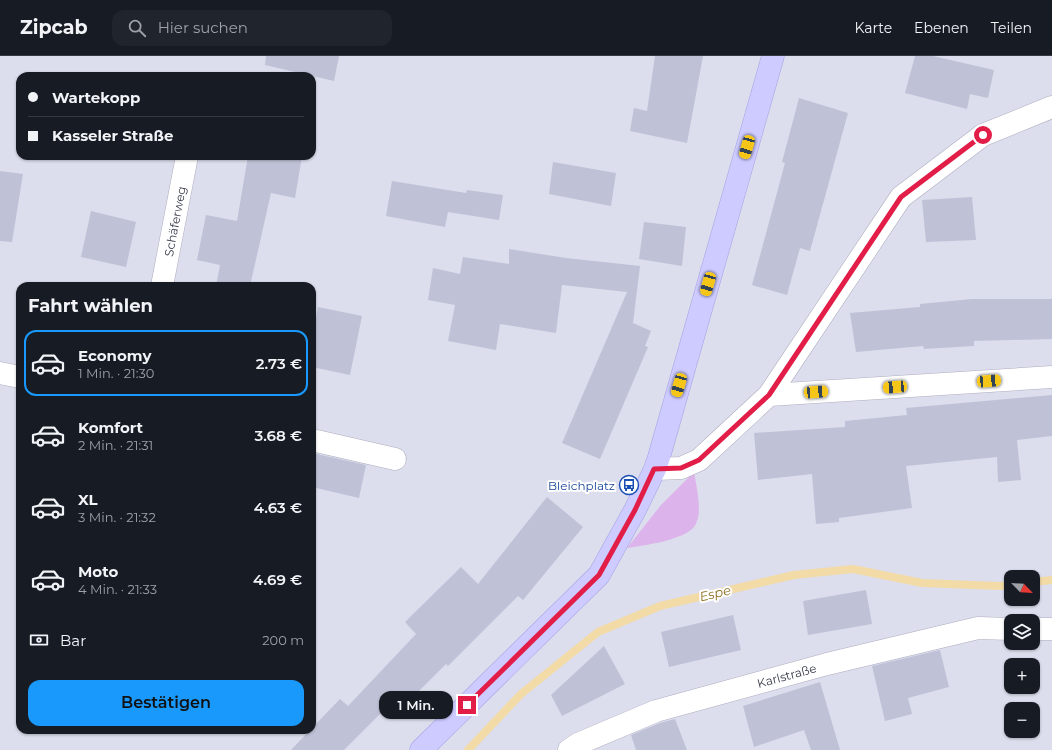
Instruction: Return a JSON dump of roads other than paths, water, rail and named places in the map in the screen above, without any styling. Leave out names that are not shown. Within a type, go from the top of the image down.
[{"type":"street","points":[[421,750],[599,575],[635,510],[654,469],[661,449],[773,56]]},
{"type":"street","points":[[654,469],[681,468],[699,460],[769,395],[901,197],[983,135],[1052,107]]},
{"type":"street","name":"Schäferweg","points":[[163,282],[186,160]]},
{"type":"street","points":[[0,373],[16,376]]},
{"type":"street","points":[[769,395],[1052,377]]},
{"type":"street","points":[[316,441],[395,459]]},
{"type":"street","name":"Karlstraße","points":[[569,750],[578,744],[656,711],[827,664],[978,628],[1004,628]]},
{"type":"street","points":[[1040,629],[1052,629]]},
{"type":"waterway","name":"Espe","points":[[468,750],[521,694],[598,632],[660,606],[794,575],[853,569],[922,583],[1004,586]]},
{"type":"waterway","name":"Espe","points":[[1040,581],[1052,580]]},
{"type":"place","name":"Bleichplatz","points":[[629,485]]}]
